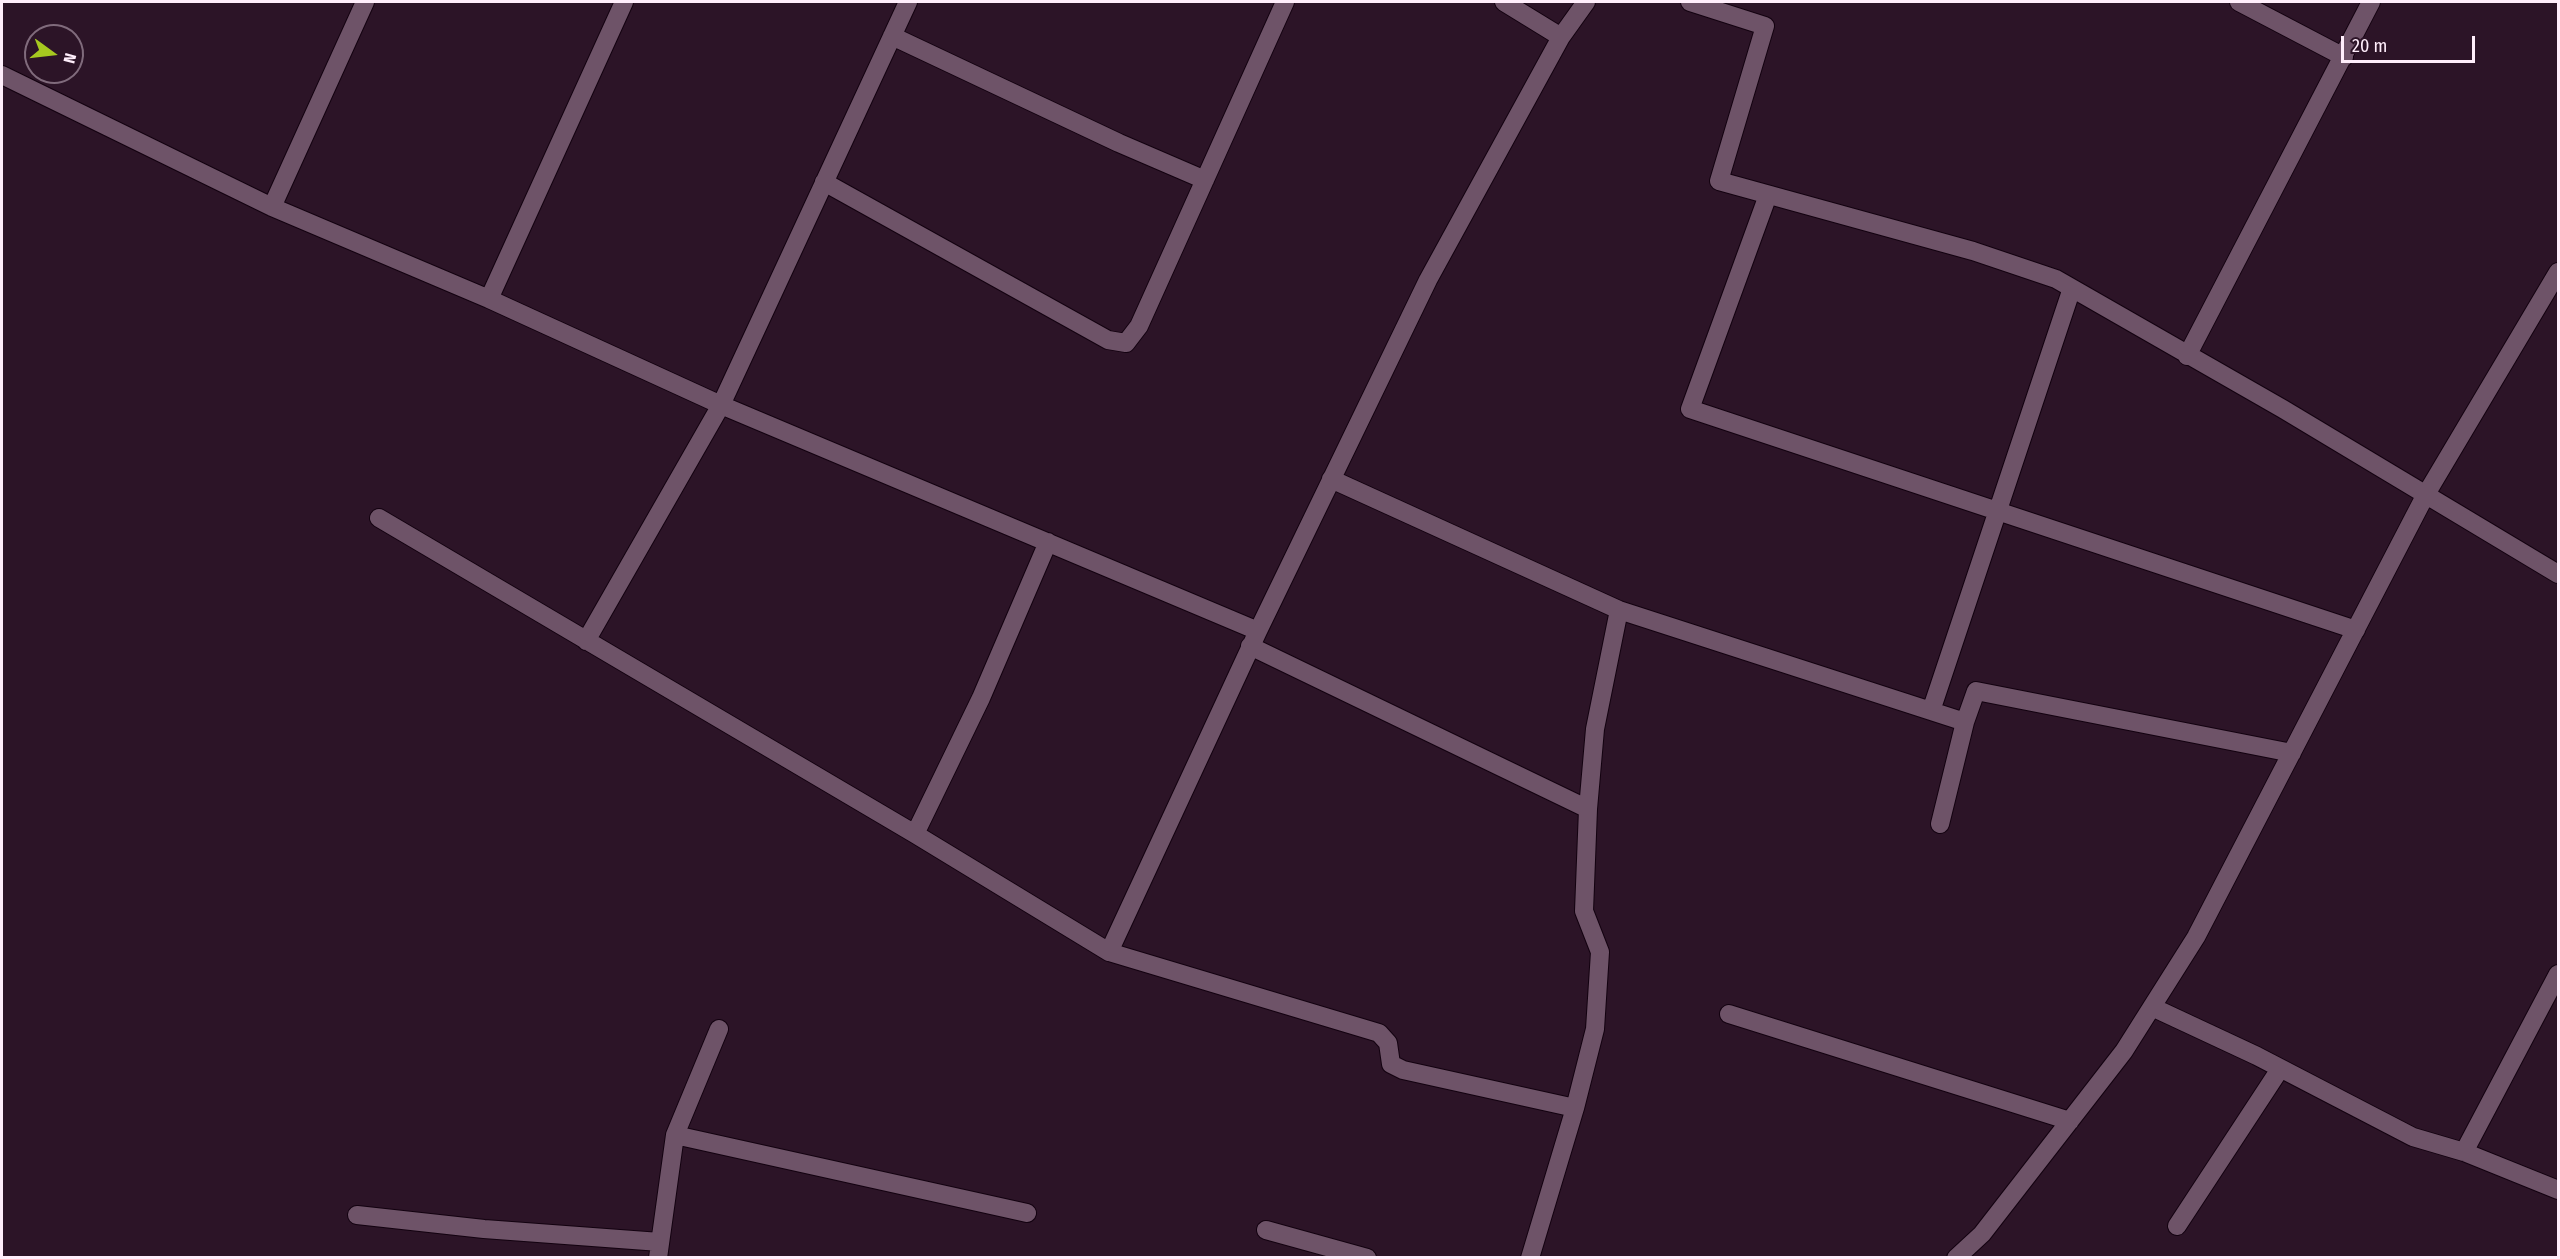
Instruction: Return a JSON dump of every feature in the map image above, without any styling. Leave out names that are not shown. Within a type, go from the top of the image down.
[{"type":"street","points":[[272,207],[365,2]]},
{"type":"street","points":[[489,299],[624,2]]},
{"type":"street","points":[[586,641],[721,405],[908,2]]},
{"type":"street","points":[[824,182],[1108,340],[1126,344],[1139,326],[1285,2]]},
{"type":"street","points":[[1504,2],[1561,37]]},
{"type":"street","points":[[1108,952],[1254,638],[1428,280],[1561,37],[1586,2]]},
{"type":"street","points":[[1690,2],[1765,26],[1719,181],[1973,251],[2056,279],[2283,409],[2425,496],[2559,574]]},
{"type":"street","points":[[2239,2],[2344,57]]},
{"type":"street","points":[[2187,356],[2371,2]]},
{"type":"street","points":[[892,36],[1205,180]]},
{"type":"street","points":[[2,75],[272,207],[489,299],[721,405],[1048,542],[1254,638],[1588,809]]},
{"type":"street","points":[[1768,195],[1690,409],[2356,630]]},
{"type":"street","points":[[1956,1257],[1982,1234],[2124,1051],[2196,937],[2425,496],[2559,272]]},
{"type":"street","points":[[1930,711],[2072,288]]},
{"type":"street","points":[[1331,479],[1619,610],[1965,722]]},
{"type":"street","points":[[379,518],[915,834],[1108,952],[1379,1033],[1388,1043],[1391,1064],[1403,1070],[1575,1108]]},
{"type":"street","points":[[915,834],[981,698],[1048,542]]},
{"type":"street","points":[[1530,1257],[1575,1108],[1595,1029],[1600,952],[1584,911],[1588,809],[1595,729],[1619,610]]},
{"type":"street","points":[[1940,824],[1965,722],[1976,691],[2292,753]]},
{"type":"street","points":[[2464,1152],[2559,974]]},
{"type":"street","points":[[2151,1007],[2413,1137],[2464,1152],[2559,1190]]},
{"type":"street","points":[[1729,1014],[2070,1121]]},
{"type":"street","points":[[357,1215],[659,1250],[675,1135],[719,1029]]},
{"type":"street","points":[[2177,1226],[2280,1069]]},
{"type":"street","points":[[675,1135],[1027,1213]]},
{"type":"street","points":[[1266,1230],[1367,1257]]}]
